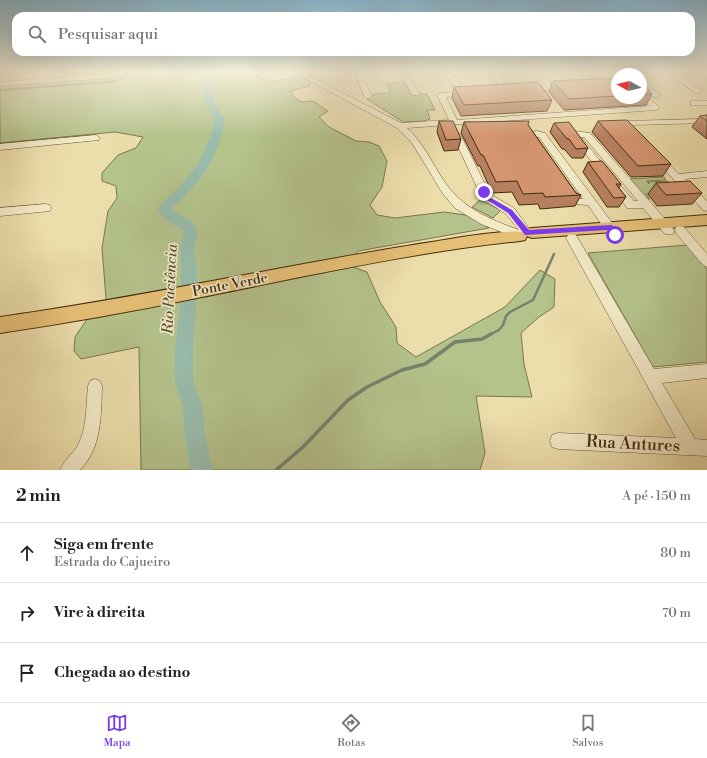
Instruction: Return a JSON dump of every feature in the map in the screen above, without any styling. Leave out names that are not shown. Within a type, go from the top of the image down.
[{"type":"main road","points":[[671,228],[707,220]]},
{"type":"main road","points":[[527,236],[671,228],[707,228]]},
{"type":"main road","points":[[527,236],[572,238],[613,231]]},
{"type":"main road","name":"Ponte Verde","points":[[0,325],[101,310],[394,253],[527,236]]},
{"type":"street","points":[[337,93],[400,126],[410,135],[452,199],[464,209],[493,224],[527,236]]},
{"type":"street","points":[[454,122],[441,95],[464,93]]},
{"type":"street","points":[[539,93],[544,99]]},
{"type":"street","points":[[400,126],[555,112],[656,108],[647,100]]},
{"type":"street","points":[[694,103],[707,102]]},
{"type":"street","points":[[636,136],[626,125],[627,123],[707,122]]},
{"type":"street","points":[[538,149],[529,136],[530,134],[542,135],[613,231]]},
{"type":"street","points":[[646,204],[630,204],[574,134],[588,135],[646,204],[707,262]]},
{"type":"street","points":[[457,136],[486,196],[510,211],[527,236]]},
{"type":"street","points":[[0,147],[96,138]]},
{"type":"street","points":[[651,151],[707,207]]},
{"type":"street","points":[[677,177],[707,174]]},
{"type":"street","points":[[561,181],[576,202],[592,202]]},
{"type":"street","points":[[0,212],[46,208]]},
{"type":"street","points":[[572,238],[690,446]]},
{"type":"street","points":[[650,377],[707,371]]},
{"type":"street","points":[[68,470],[84,453],[90,441],[95,386]]},
{"type":"street","name":"Rua Antures","points":[[558,441],[690,446],[707,448]]},
{"type":"green space","points":[[0,93],[292,93],[293,96],[301,102],[313,101],[328,111],[319,117],[329,127],[356,141],[369,142],[379,146],[387,161],[382,187],[370,205],[377,215],[395,218],[444,212],[466,215],[489,228],[358,251],[348,263],[353,267],[367,272],[380,302],[396,327],[397,343],[416,357],[505,307],[540,270],[555,279],[554,307],[539,317],[521,333],[524,364],[532,397],[476,396],[485,453],[480,470],[141,470],[139,347],[81,359],[74,351],[75,337],[85,322],[106,299],[102,248],[108,211],[117,198],[116,186],[102,181],[102,173],[118,155],[136,148],[143,137],[115,132],[0,143]]},
{"type":"green space","points":[[374,94],[427,94],[435,110],[427,110],[430,119],[424,121],[403,122],[367,99]]},
{"type":"green space","points":[[664,177],[666,180],[647,181],[649,184],[648,182],[668,181],[676,190],[646,194],[650,199],[648,199],[630,179]]},
{"type":"green space","points":[[480,200],[501,210],[493,218],[472,207]]},
{"type":"green space","points":[[687,245],[707,269],[707,362],[653,367],[588,253]]},
{"type":"building","points":[[457,93],[547,93],[552,100],[464,105]]},
{"type":"building","points":[[564,93],[611,93],[611,96],[569,99]]},
{"type":"building","points":[[707,115],[707,121],[700,116]]},
{"type":"building","points":[[627,120],[671,164],[638,166],[598,121]]},
{"type":"building","points":[[439,121],[453,121],[461,139],[446,140]]},
{"type":"building","points":[[529,121],[528,125],[576,193],[581,195],[545,197],[543,193],[523,194],[517,181],[496,182],[483,155],[481,155],[464,122]]},
{"type":"building","points":[[569,122],[588,148],[576,149],[554,123]]},
{"type":"building","points":[[602,161],[621,184],[616,184],[626,197],[614,198],[588,162]]},
{"type":"building","points":[[690,181],[702,193],[666,195],[656,183]]},
{"type":"waterway","name":"Rio Paciência","points":[[203,470],[200,462],[194,429],[193,407],[184,381],[184,347],[188,307],[189,269],[187,250],[191,230],[186,225],[170,216],[164,210],[168,204],[181,193],[198,174],[208,158],[216,139],[220,119],[210,105],[209,93]]},
{"type":"waterway","points":[[491,334],[499,330],[503,325],[506,316],[510,312],[533,300],[554,254]]},
{"type":"waterway","points":[[276,470],[303,447],[348,400],[367,387],[402,370],[425,364],[455,342],[482,339],[491,334]]},
{"type":"route","points":[[484,192],[489,199],[510,211],[527,233],[610,227],[615,235]]}]
